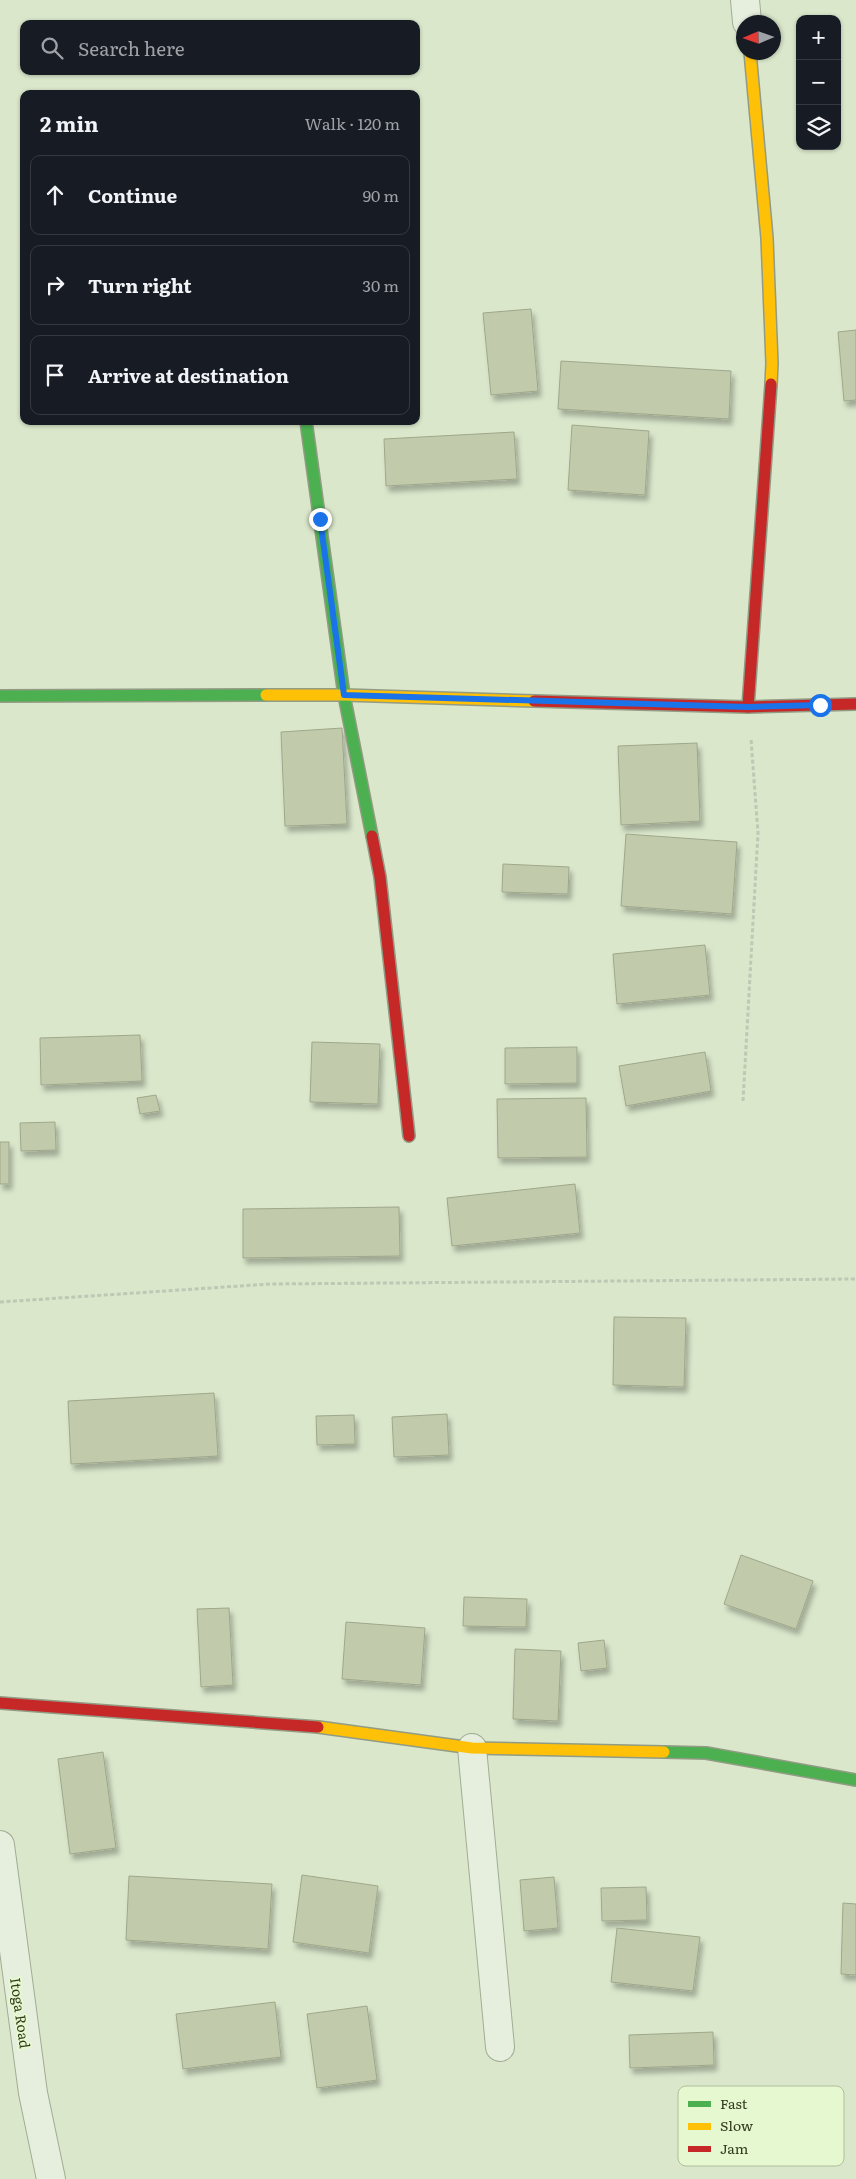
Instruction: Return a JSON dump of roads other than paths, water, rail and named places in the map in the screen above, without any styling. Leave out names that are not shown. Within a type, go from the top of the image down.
[{"type":"street","points":[[745,0],[746,15]]},
{"type":"street","points":[[748,707],[772,363],[767,238],[751,60]]},
{"type":"street","points":[[307,425],[344,695],[380,877],[408,1136]]},
{"type":"street","points":[[0,696],[344,695],[748,707],[856,704]]},
{"type":"street","points":[[0,1704],[326,1728],[472,1748],[706,1753],[856,1780]]},
{"type":"street","points":[[472,1748],[500,2047]]},
{"type":"street","name":"Itoga Road","points":[[0,1845],[7,1966],[52,2179]]}]
